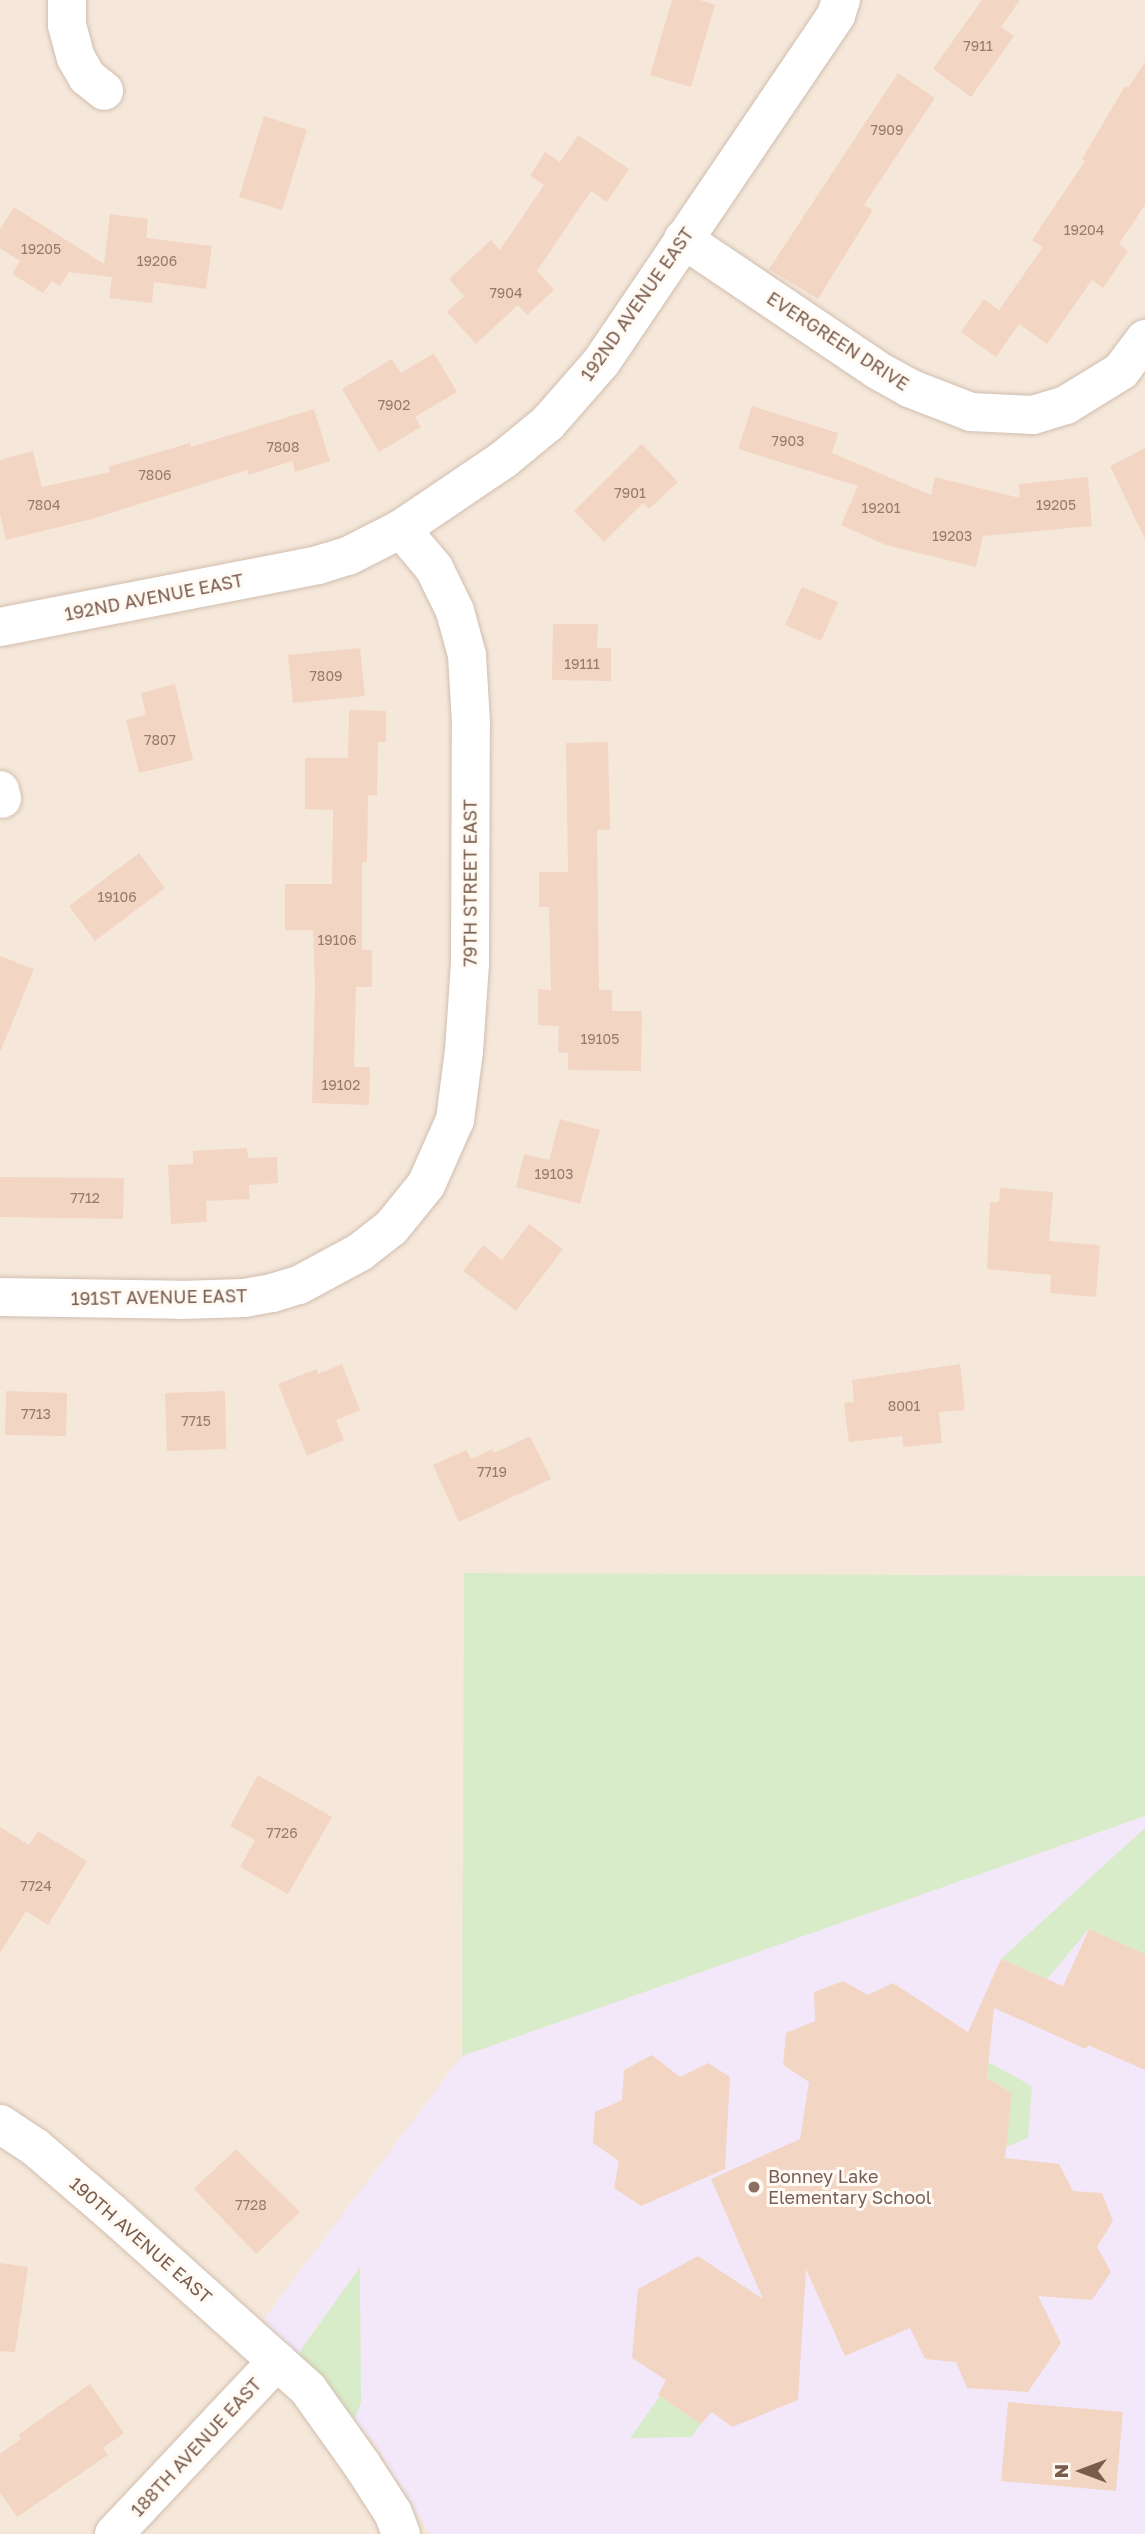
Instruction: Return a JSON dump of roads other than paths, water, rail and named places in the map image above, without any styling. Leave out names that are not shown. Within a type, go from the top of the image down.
[{"type":"street","points":[[67,0],[67,25],[76,58],[87,77],[104,91]]},
{"type":"street","name":"192ND AVENUE EAST","points":[[0,627],[318,565],[348,556],[401,529],[503,460],[548,423],[602,361],[836,15],[841,0]]},
{"type":"street","name":"EVERGREEN DRIVE","points":[[684,239],[877,370],[909,388],[971,412],[1033,415],[1066,405],[1121,371],[1145,339]]},
{"type":"street","name":"79TH STREET EAST","points":[[384,1232],[426,1185],[455,1120],[464,1051],[470,964],[471,723],[467,654],[455,611],[434,568],[401,529]]},
{"type":"street","name":"191ST AVENUE EAST","points":[[0,1297],[181,1300],[254,1296],[299,1285],[338,1266],[384,1232]]},
{"type":"street","name":"190TH AVENUE EAST","points":[[0,2124],[35,2147],[112,2213],[308,2389],[387,2504],[401,2534]]},
{"type":"street","name":"188TH AVENUE EAST","points":[[114,2534],[277,2361]]},
{"type":"place","name":"Bonney Lake Elementary School","points":[[754,2187]]}]
